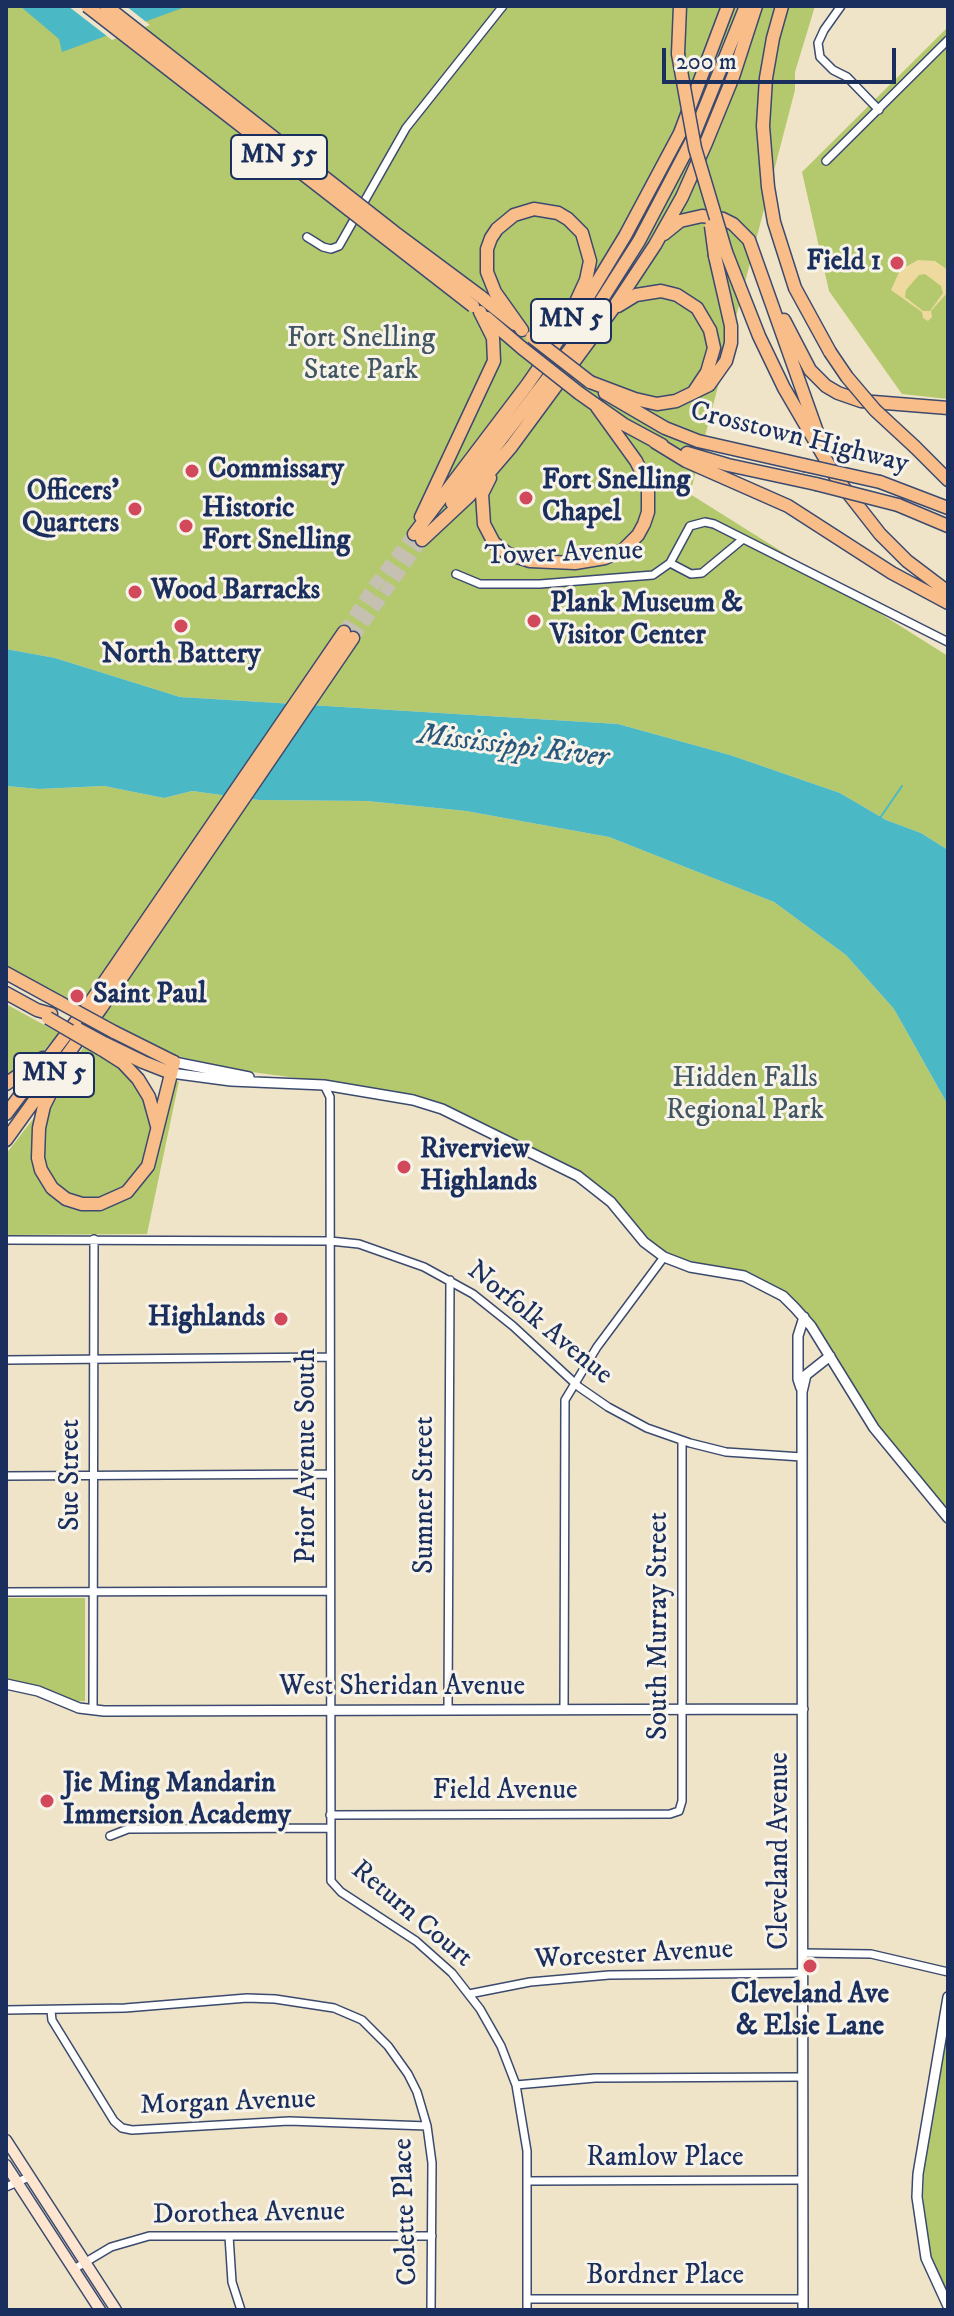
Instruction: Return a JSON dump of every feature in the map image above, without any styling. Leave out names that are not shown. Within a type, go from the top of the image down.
[{"type":"highway","name":"MN 55","points":[[87,6],[477,304]]},
{"type":"highway","name":"Crosstown Highway","points":[[106,6],[382,223],[477,304],[522,348],[597,407],[655,442],[728,465],[855,492],[898,505],[948,526]]},
{"type":"highway","points":[[590,382],[647,402],[667,403],[704,390],[726,361],[731,343],[721,254],[685,104],[678,54],[680,6]]},
{"type":"highway","name":"MN 5","points":[[418,537],[613,257],[659,175],[698,89],[728,6]]},
{"type":"highway","name":"MN 5","points":[[418,537],[571,348],[633,251],[691,142],[746,6]]},
{"type":"highway","points":[[418,537],[469,496],[498,461],[612,310],[655,245],[682,197],[706,143],[733,77],[756,6]]},
{"type":"highway","points":[[782,6],[768,59],[763,126],[774,222],[795,288],[847,377],[875,410],[948,480]]},
{"type":"highway","points":[[527,333],[490,281],[487,249],[497,229],[505,221],[524,211],[546,210],[558,213],[577,226],[589,252],[586,280],[558,340]]},
{"type":"highway","points":[[655,245],[680,221],[702,216],[733,224],[749,240],[827,461]]},
{"type":"highway","points":[[721,254],[784,388],[837,479],[880,534],[907,561],[948,592]]},
{"type":"highway","points":[[762,273],[810,370],[826,386],[861,401],[948,408]]},
{"type":"highway","points":[[612,310],[636,295],[661,291],[684,298],[702,314],[713,339],[712,357],[702,380],[685,398]]},
{"type":"highway","name":"Crosstown Highway","points":[[477,304],[527,333],[634,412],[665,428],[715,446],[880,482],[948,508]]},
{"type":"highway","points":[[418,537],[494,361],[493,338],[477,304]]},
{"type":"highway","points":[[498,461],[482,494],[482,515],[488,535],[503,550],[522,560],[545,563],[591,562],[616,554],[633,541],[644,524],[648,512],[648,485],[636,461],[597,407]]},
{"type":"highway","points":[[655,442],[686,461],[788,506],[892,573],[948,603]]},
{"type":"highway","name":"MN 5","points":[[6,1140],[74,1047],[95,1006],[346,638]]},
{"type":"highway","points":[[6,973],[173,1067]]},
{"type":"highway","points":[[6,993],[102,1046],[143,1062],[173,1067]]},
{"type":"highway","name":"MN 5","points":[[6,1114],[95,1006]]},
{"type":"highway","points":[[102,1046],[123,1063],[144,1087],[153,1106],[158,1134]]},
{"type":"highway","points":[[74,1047],[48,1095],[39,1128],[38,1158],[52,1188],[66,1199],[82,1204],[100,1204],[117,1198],[132,1188],[144,1173],[152,1158],[173,1067]]},
{"type":"highway","points":[[6,1084],[56,1050]]},
{"type":"main road","points":[[6,2140],[116,2310]]},
{"type":"main road","points":[[6,2165],[100,2310]]},
{"type":"street","points":[[307,237],[323,247],[331,249],[339,246],[406,128],[503,6]]},
{"type":"street","points":[[841,6],[818,43],[820,57],[833,70],[847,77],[879,110]]},
{"type":"street","points":[[826,161],[948,40]]},
{"type":"street","name":"Tower Avenue","points":[[456,574],[480,584],[540,584],[653,575],[670,563],[685,532],[698,523],[714,524],[948,642]]},
{"type":"street","name":"Tower Avenue","points":[[670,563],[691,574],[702,573],[743,539]]},
{"type":"street","points":[[173,1067],[384,1094],[442,1109],[594,1187],[611,1202],[644,1242],[664,1257],[690,1267],[732,1273],[758,1282],[783,1296],[804,1317],[874,1428],[948,1518]]},
{"type":"street","name":"Prior Avenue South","points":[[324,1085],[330,1097],[330,1828]]},
{"type":"street","name":"Sue Street","points":[[93,1710],[94,1239]]},
{"type":"street","name":"Norfolk Avenue","points":[[6,1240],[330,1241],[380,1250],[450,1280],[491,1307],[575,1384],[625,1416],[682,1441],[749,1455],[802,1457]]},
{"type":"street","points":[[564,1709],[565,1400],[597,1347],[664,1257]]},
{"type":"street","name":"Sumner Street","points":[[448,1710],[450,1280]]},
{"type":"street","name":"Cleveland Avenue","points":[[803,2304],[802,1392],[798,1379],[798,1336],[804,1317]]},
{"type":"street","points":[[802,1392],[806,1375],[830,1356]]},
{"type":"street","points":[[6,1360],[329,1357]]},
{"type":"street","name":"South Murray Street","points":[[679,1811],[682,1801],[682,1441]]},
{"type":"street","points":[[6,1476],[330,1474]]},
{"type":"street","points":[[6,1592],[330,1591]]},
{"type":"street","name":"West Sheridan Avenue","points":[[6,1684],[24,1686],[69,1705],[93,1710],[803,1709]]},
{"type":"street","name":"Field Avenue","points":[[330,1815],[670,1814],[679,1811]]},
{"type":"street","points":[[110,1836],[128,1829],[330,1828]]},
{"type":"street","name":"Return Court","points":[[330,1828],[333,1886],[416,1941],[452,1973],[469,1994],[501,2046],[516,2085],[525,2128],[528,2181],[527,2310]]},
{"type":"street","points":[[803,1953],[871,1954],[948,1972]]},
{"type":"street","name":"Worcester Avenue","points":[[469,1994],[530,1982],[609,1975],[803,1973]]},
{"type":"street","points":[[948,1997],[918,2174],[917,2197],[926,2258],[948,2306]]},
{"type":"street","name":"Colette Place","points":[[51,2011],[247,1998],[334,2008],[362,2020],[388,2046],[417,2092],[427,2126],[432,2163],[431,2310]]},
{"type":"street","points":[[6,2010],[51,2011]]},
{"type":"street","name":"Morgan Avenue","points":[[51,2011],[52,2020],[114,2121],[122,2128],[132,2130],[273,2121],[427,2126]]},
{"type":"street","points":[[516,2085],[595,2078],[803,2077]]},
{"type":"street","points":[[6,2187],[29,2177]]},
{"type":"street","name":"Ramlow Place","points":[[528,2181],[803,2180]]},
{"type":"street","points":[[229,2236],[232,2282],[241,2310]]},
{"type":"street","name":"Dorothea Avenue","points":[[74,2269],[111,2247],[135,2238],[432,2236]]},
{"type":"street","name":"Bordner Place","points":[[527,2299],[803,2304]]},
{"type":"green space","name":"Fort Snelling State Park","points":[[6,6],[815,6],[795,72],[795,90],[690,494],[948,656],[948,850],[921,833],[886,820],[840,793],[730,755],[618,724],[180,697],[55,658],[6,649]]},
{"type":"green space","points":[[948,27],[948,399],[902,394],[829,291],[802,172]]},
{"type":"green space","name":"Hidden Falls Regional Park","points":[[6,786],[39,789],[104,786],[164,798],[192,791],[259,800],[367,801],[466,811],[609,837],[774,902],[846,955],[894,1009],[948,1105],[948,1512],[863,1407],[785,1296],[731,1270],[672,1257],[638,1231],[603,1192],[540,1154],[451,1108],[394,1091],[244,1071],[171,1055],[6,967]]},
{"type":"green space","points":[[6,1004],[59,1033],[36,1060],[6,1080]]},
{"type":"green space","points":[[84,1046],[119,1066],[141,1090],[154,1129],[142,1166],[125,1187],[101,1201],[69,1197],[47,1175],[41,1138],[54,1091]]},
{"type":"green space","points":[[179,1081],[147,1234],[6,1235],[6,1154],[36,1115],[36,1171],[41,1182],[48,1191],[101,1209],[120,1201],[149,1174],[158,1153],[173,1083]]},
{"type":"green space","points":[[6,1598],[85,1598],[85,1701],[71,1702],[35,1685],[6,1679]]},
{"type":"green space","points":[[948,2028],[948,2294],[929,2250],[923,2195],[926,2137]]},
{"type":"sand","points":[[918,260],[935,261],[948,270],[948,292],[931,311],[932,317],[928,321],[923,318],[922,312],[891,290],[900,270]],"holes":[[[925,274],[941,286],[943,293],[930,311],[923,311],[905,297],[906,290],[919,275]]]},
{"type":"water","points":[[20,6],[188,6],[62,52],[59,39]]},
{"type":"water","name":"Mississippi River","points":[[6,649],[55,658],[180,697],[618,724],[730,755],[840,793],[886,820],[921,833],[948,850],[948,1105],[894,1009],[846,955],[774,902],[609,837],[466,811],[367,801],[259,800],[192,791],[164,798],[104,786],[39,789],[6,786]]},
{"type":"pier","points":[[68,6],[126,6],[150,25],[112,40]]},
{"type":"waterway","points":[[880,818],[902,786]]},
{"type":"tunnel","points":[[344,632],[373,587],[414,534]]},
{"type":"tunnel","points":[[353,638],[422,540]]},
{"type":"place","name":"Field 1","points":[[897,263]]},
{"type":"place","name":"Commissary","points":[[192,471]]},
{"type":"place","name":"Fort Snelling Chapel","points":[[526,498]]},
{"type":"place","name":"Officers' Quarters","points":[[135,509]]},
{"type":"place","name":"Historic Fort Snelling","points":[[186,526]]},
{"type":"place","name":"Wood Barracks","points":[[135,592]]},
{"type":"place","name":"Plank Museum & Visitor Center","points":[[534,621]]},
{"type":"place","name":"North Battery","points":[[181,626]]},
{"type":"place","name":"Saint Paul","points":[[77,996]]},
{"type":"place","name":"Riverview Highlands","points":[[404,1167]]},
{"type":"place","name":"Highlands","points":[[281,1319]]},
{"type":"place","name":"Jie Ming Mandarin Immersion Academy","points":[[47,1801]]},
{"type":"place","name":"Cleveland Ave & Elsie Lane","points":[[810,1966]]}]
